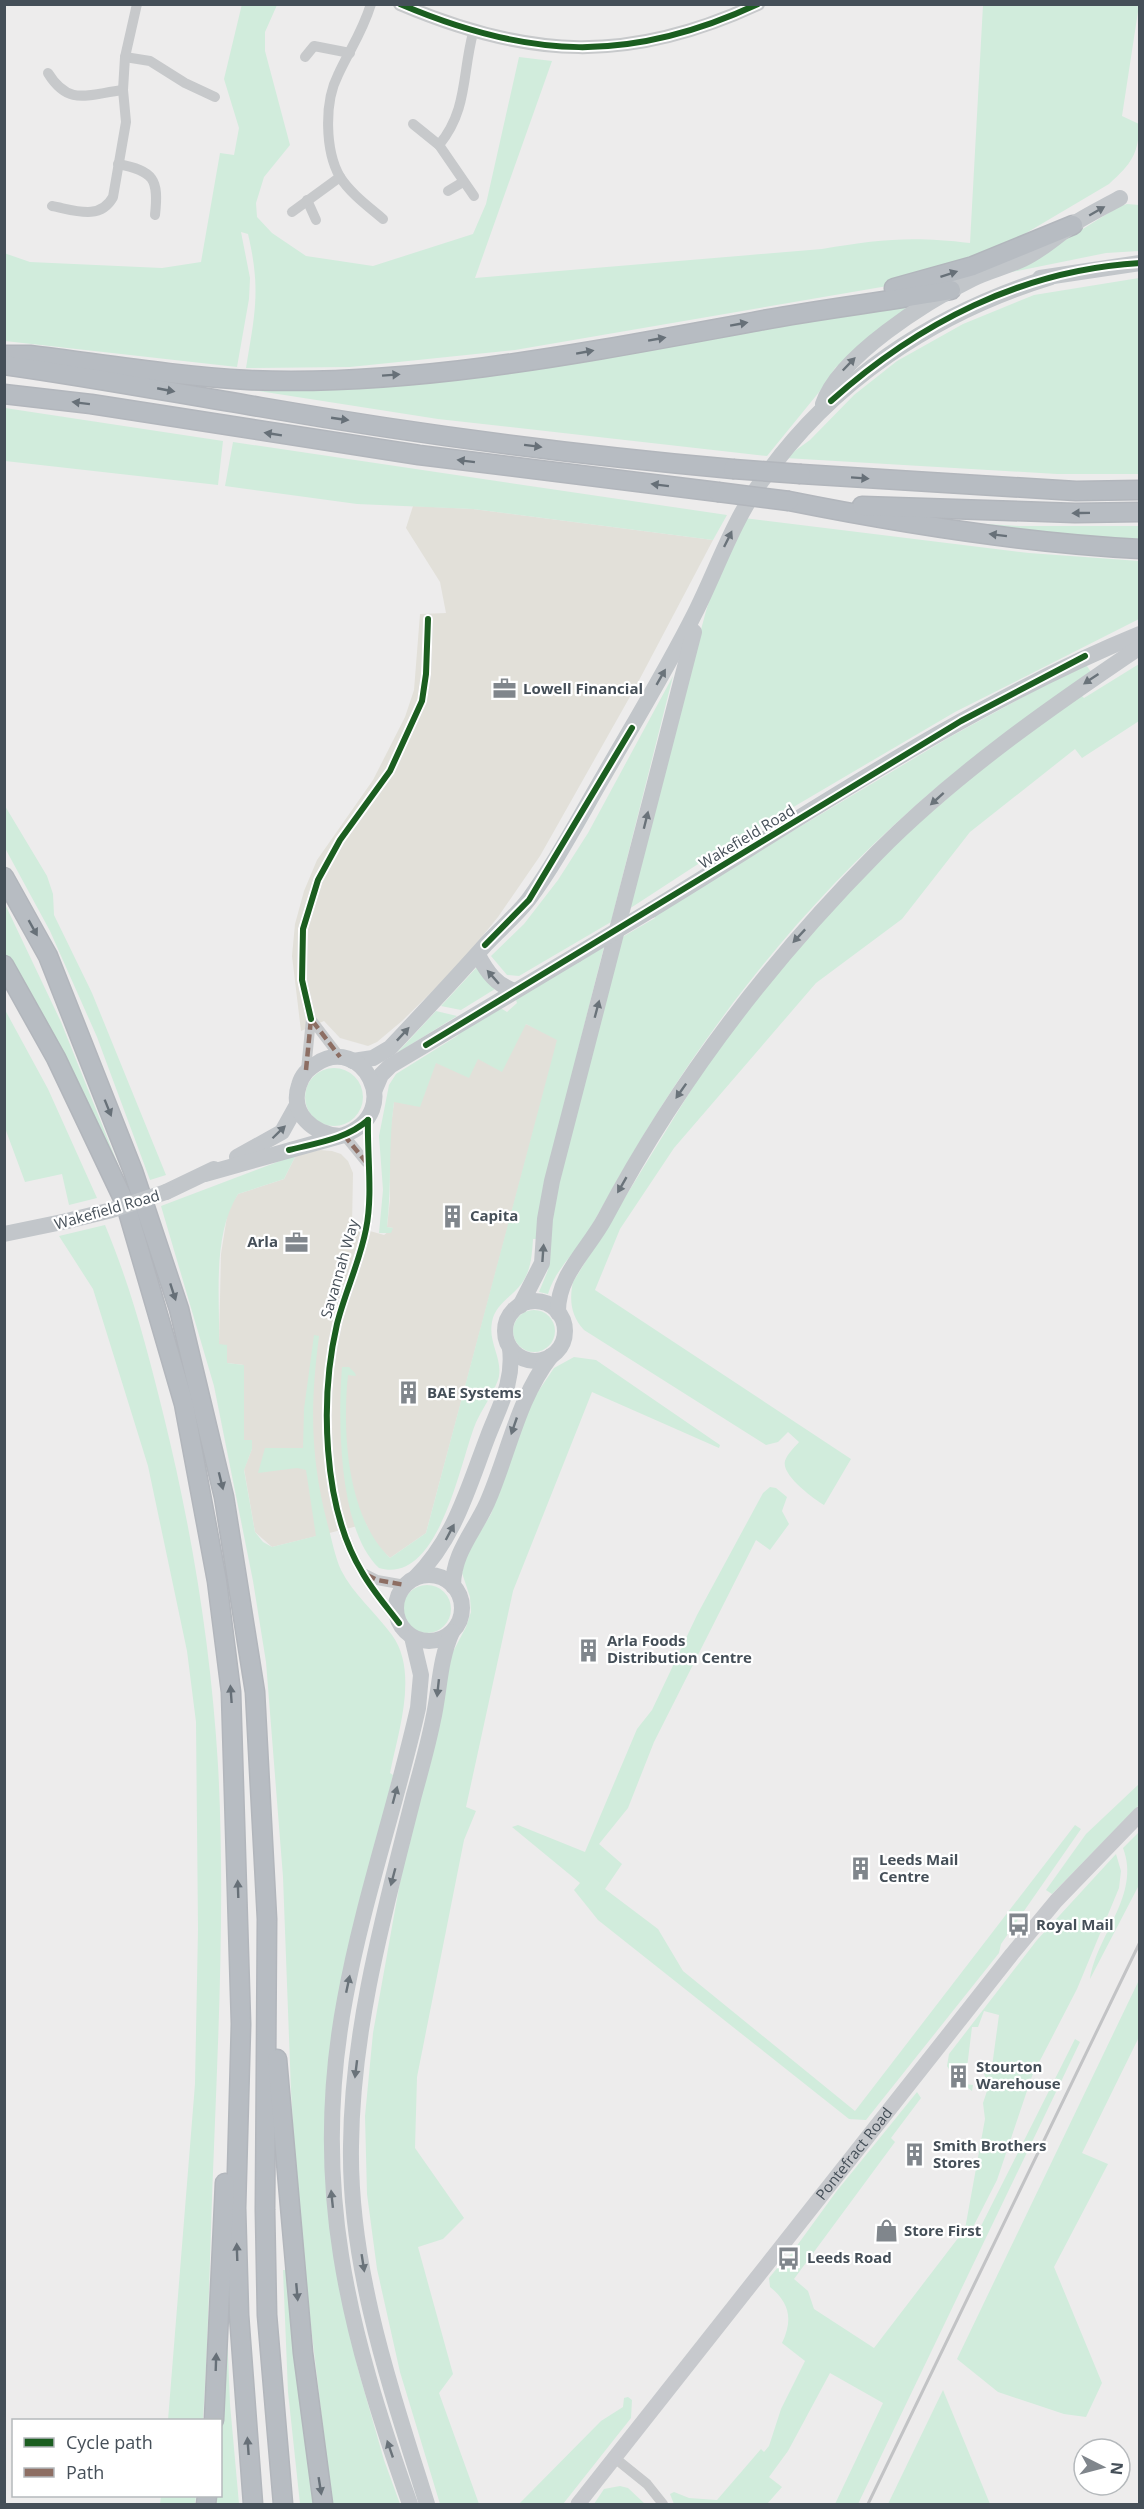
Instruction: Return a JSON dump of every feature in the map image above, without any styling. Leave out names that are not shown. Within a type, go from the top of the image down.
[{"type":"highway","points":[[832,307],[857,297],[926,281],[973,266],[1073,225]]},
{"type":"highway","points":[[4,355],[30,355],[249,380],[332,379],[492,366],[832,307],[951,290]]},
{"type":"highway","points":[[4,365],[119,381],[261,408],[444,434],[733,469],[1076,491],[1140,490]]},
{"type":"highway","points":[[4,393],[91,404],[419,455],[789,501],[902,523],[1100,547],[1140,549]]},
{"type":"highway","points":[[789,501],[1075,513],[1140,512]]},
{"type":"highway","points":[[4,877],[48,956],[133,1171],[179,1308],[224,1497],[255,1692],[267,1919],[282,2130],[303,2353],[323,2505]]},
{"type":"highway","points":[[4,965],[56,1058],[126,1205],[184,1404],[217,1581],[231,1692],[239,1919],[240,2024],[236,2208],[239,2315],[253,2505]]},
{"type":"highway","points":[[214,2419],[239,1919]]},
{"type":"highway","points":[[267,1919],[265,2210],[267,2314],[283,2505]]},
{"type":"main road","points":[[820,414],[827,392],[838,375],[860,353],[951,290],[1023,259],[1051,243],[1073,225],[1120,198]]},
{"type":"main road","points":[[951,290],[1140,263]]},
{"type":"main road","points":[[306,1070],[322,1060],[373,1058],[390,1048],[529,900],[571,834],[674,655],[705,593],[727,540],[760,482],[820,414],[864,372],[914,336],[972,305],[1050,277]]},
{"type":"main road","points":[[520,1306],[542,1263],[545,1219],[552,1181],[705,593]]},
{"type":"main road","name":"Wakefield Road","points":[[205,1174],[356,1131],[368,1120],[375,1105],[375,1089],[381,1075],[390,1066],[962,721],[1085,656],[1140,634]]},
{"type":"main road","points":[[558,1313],[561,1285],[596,1233],[651,1134],[706,1055],[786,951],[878,852],[960,779],[1059,701],[1140,646]]},
{"type":"main road","points":[[478,955],[502,987],[515,991]]},
{"type":"main road","points":[[346,1059],[363,1068],[375,1089]]},
{"type":"main road","name":"Wakefield Road","points":[[4,1234],[112,1210],[166,1192],[205,1174],[282,1132],[297,1105],[297,1089],[306,1070]]},
{"type":"main road","points":[[297,1105],[303,1118],[313,1129],[326,1135],[342,1136]]},
{"type":"main road","points":[[410,2505],[373,2396],[353,2325],[340,2261],[330,2172],[333,2086],[345,2000],[362,1918],[418,1708],[421,1675],[412,1637],[399,1623],[396,1605],[410,1581],[434,1559],[465,1500],[509,1387],[512,1365],[505,1329],[512,1312],[520,1306],[540,1302],[558,1313],[563,1321],[564,1338],[528,1392],[486,1503],[459,1552],[455,1563],[453,1586]]},
{"type":"main road","points":[[510,1348],[524,1359],[543,1360],[551,1356]]},
{"type":"main road","points":[[410,1581],[428,1575],[442,1578],[453,1586],[459,1595],[461,1614],[444,1649],[434,1719],[388,1896],[368,1987],[355,2074],[351,2148],[355,2212],[372,2319],[427,2505]]},
{"type":"main road","points":[[412,1637],[429,1641],[437,1640],[452,1632]]},
{"type":"main road","name":"Pontefract Road","points":[[578,2505],[1012,1954],[1056,1901],[1140,1814]]},
{"type":"street","points":[[51,206],[93,213],[102,211],[112,197],[126,122],[123,90],[124,57],[137,4]]},
{"type":"street","points":[[371,4],[363,31],[337,75],[329,101],[329,140],[340,177],[383,219]]},
{"type":"street","points":[[400,4],[473,33],[564,48],[636,44],[674,37],[713,25],[758,4]]},
{"type":"street","points":[[439,145],[452,129],[464,97],[467,58],[473,33]]},
{"type":"street","points":[[305,57],[312,41],[350,53]]},
{"type":"street","points":[[124,57],[150,61],[185,83],[215,97]]},
{"type":"street","points":[[48,73],[64,93],[75,96],[123,90]]},
{"type":"street","points":[[413,124],[439,145],[474,196]]},
{"type":"street","points":[[118,164],[136,167],[152,177],[156,184],[155,214]]},
{"type":"street","points":[[292,212],[340,177]]},
{"type":"street","points":[[448,192],[463,182]]},
{"type":"street","points":[[307,200],[316,220]]},
{"type":"street","points":[[306,1070],[312,1019],[302,980],[303,929],[318,880],[340,840],[390,771],[422,701],[426,674],[428,619]]},
{"type":"street","points":[[312,1019],[346,1059]]},
{"type":"street","name":"Savannah Way","points":[[368,1120],[366,1162],[370,1196],[366,1227],[334,1338],[327,1416],[332,1479],[348,1542],[362,1572],[399,1623]]},
{"type":"street","points":[[342,1136],[366,1162]]},
{"type":"street","points":[[362,1572],[377,1580],[410,1581]]},
{"type":"street","points":[[616,2458],[647,2484],[663,2505]]},
{"type":"shaded area","points":[[413,506],[473,509],[713,540],[636,686],[540,856],[498,917],[458,966],[402,1021],[377,1042],[368,1046],[340,1038],[324,1021],[301,1031],[292,956],[295,924],[304,891],[317,860],[373,780],[405,717],[414,690],[420,614],[446,613],[440,582],[406,528]]},
{"type":"shaded area","points":[[526,1024],[558,1039],[426,1533],[390,1558],[375,1544],[366,1524],[272,1547],[255,1532],[244,1469],[252,1449],[244,1440],[244,1365],[227,1363],[219,1344],[221,1254],[228,1210],[238,1194],[284,1179],[296,1155],[320,1150],[332,1151],[341,1154],[348,1161],[353,1173],[352,1226],[384,1235],[393,1228],[387,1227],[390,1199],[389,1141],[394,1102],[436,1063],[478,1058]]},
{"type":"green space","points":[[242,4],[277,5],[265,32],[265,51],[290,145],[264,177],[256,203],[257,217],[272,233],[306,256],[373,266],[473,234],[486,204],[519,57],[552,61],[475,278],[822,249],[896,240],[970,243],[983,5],[1139,5],[1122,116],[1139,124],[1139,134],[1132,158],[1109,184],[999,249],[975,271],[515,350],[350,367],[246,368],[254,316],[255,286],[248,234],[241,232],[250,278],[249,299],[237,367],[5,341],[4,253],[30,262],[162,268],[201,262],[220,153],[234,155],[239,128],[224,79]]},
{"type":"green space","points":[[1127,204],[1139,205],[1139,251],[1106,253],[1002,274],[1054,247],[1118,207]]},
{"type":"green space","points":[[1139,278],[1139,474],[1057,474],[785,458],[810,440],[854,395],[897,361],[963,324],[1034,295]]},
{"type":"green space","points":[[913,304],[835,368],[824,386],[767,456],[438,419],[226,386],[309,386]]},
{"type":"green space","points":[[5,408],[223,441],[218,485],[5,461]]},
{"type":"green space","points":[[233,442],[727,515],[713,540],[473,509],[357,504],[225,486]]},
{"type":"green space","points":[[744,518],[1029,553],[1139,561],[1139,619],[955,712],[715,853],[626,911],[706,611],[719,570]]},
{"type":"green space","points":[[939,521],[1019,526],[1139,526],[1139,543]]},
{"type":"green space","points":[[1085,663],[1091,672],[1023,720],[914,807],[824,895],[782,942],[742,991],[670,1094],[636,1147],[587,1234],[555,1277],[548,1294],[539,1292],[548,1270],[553,1207],[619,939],[655,918],[653,915],[948,738]]},
{"type":"green space","points":[[1139,664],[1139,721],[1082,758],[1075,749],[970,832],[902,919],[816,983],[674,1148],[620,1229],[595,1290],[851,1459],[824,1505],[799,1486],[785,1467],[789,1453],[799,1442],[788,1432],[778,1442],[766,1445],[584,1330],[572,1308],[573,1282],[723,1038],[829,911],[906,834],[984,767],[1081,695],[1084,698]]},
{"type":"green space","points":[[673,676],[611,922],[519,976],[507,975],[491,956],[524,924],[558,880],[588,833]]},
{"type":"green space","points":[[5,806],[47,876],[53,894],[54,915],[92,993],[166,1175],[150,1180],[97,1037],[50,931],[5,848]]},
{"type":"green space","points":[[4,902],[61,1022],[119,1167],[114,1169],[46,1027],[5,955]]},
{"type":"green space","points":[[604,947],[578,1050],[537,1239],[533,1239],[529,1268],[522,1283],[500,1305],[492,1322],[492,1336],[499,1362],[498,1381],[475,1425],[454,1491],[432,1540],[417,1558],[400,1569],[379,1568],[365,1551],[355,1528],[348,1502],[341,1444],[342,1367],[349,1367],[356,1376],[348,1375],[346,1422],[347,1447],[356,1497],[364,1520],[376,1541],[390,1558],[426,1533],[557,1040],[526,1024],[502,1072],[478,1059],[469,1078],[436,1063],[420,1107],[394,1102],[387,1227],[393,1228],[391,1233],[379,1233],[383,1190],[379,1136],[389,1085],[396,1074],[457,1036],[465,1028],[499,1007],[507,1012],[517,1003],[515,997]]},
{"type":"green space","points":[[477,967],[495,989],[461,1010],[441,1006]]},
{"type":"green space","points":[[4,1008],[48,1089],[97,1198],[69,1205],[62,1174],[25,1182],[5,1128]]},
{"type":"green space","points":[[436,1011],[457,1016],[397,1053]]},
{"type":"green space","points":[[334,1068],[345,1070],[355,1076],[361,1086],[363,1097],[361,1108],[355,1118],[345,1124],[334,1126],[323,1124],[313,1118],[307,1108],[305,1097],[307,1086],[313,1076],[323,1070]]},
{"type":"green space","points":[[296,1155],[284,1179],[238,1194],[230,1211],[224,1228],[219,1267],[219,1344],[227,1345],[227,1363],[244,1365],[244,1440],[252,1440],[252,1449],[244,1470],[255,1532],[263,1542],[272,1547],[316,1536],[306,1470],[297,1468],[258,1473],[265,1448],[303,1448],[304,1409],[314,1335],[319,1336],[314,1386],[313,1431],[322,1501],[334,1548],[346,1579],[392,1635],[400,1650],[404,1666],[404,1702],[390,1773],[393,1775],[336,2014],[341,2290],[358,2369],[384,2460],[400,2504],[332,2504],[299,2225],[291,2091],[283,1877],[266,1662],[253,1581],[214,1386],[161,1206]]},
{"type":"green space","points":[[105,1225],[123,1272],[158,1393],[174,1460],[192,1546],[211,1677],[220,1813],[221,1956],[203,2419],[168,2419],[195,2084],[198,1929],[196,1722],[187,1651],[148,1466],[93,1289],[59,1236]]},
{"type":"green space","points":[[534,1310],[549,1316],[555,1331],[549,1346],[534,1352],[519,1346],[513,1331],[519,1316]]},
{"type":"green space","points":[[574,1357],[596,1360],[720,1445],[719,1448],[592,1392],[513,1591],[466,1807],[476,1811],[464,1840],[417,2077],[415,2148],[464,2218],[443,2239],[418,2247],[453,2374],[439,2393],[479,2504],[440,2504],[400,2372],[377,2269],[367,2194],[365,2116],[373,2033],[400,1882],[447,1663],[466,1627],[471,1612],[470,1597],[462,1573],[466,1555],[491,1514],[531,1402],[554,1368]]},
{"type":"green space","points":[[770,1487],[776,1488],[787,1497],[782,1511],[789,1524],[770,1550],[756,1540],[654,1742],[628,1808],[599,1844],[622,1864],[605,1889],[658,1929],[683,1971],[855,2111],[1075,1825],[1081,1829],[1001,1944],[999,1953],[866,2120],[849,2119],[598,1920],[574,1890],[580,1883],[512,1827],[518,1825],[585,1852],[637,1729],[652,1710],[697,1615],[763,1493]]},
{"type":"green space","points":[[427,1585],[444,1592],[451,1609],[444,1626],[427,1633],[410,1626],[403,1609],[410,1592]]},
{"type":"green space","points":[[1139,1784],[1139,1805],[1052,1894],[1046,1890],[1086,1834]]},
{"type":"green space","points":[[1139,1832],[1139,1885],[1090,1979],[1094,1962],[1122,1898],[1127,1865],[1123,1848]]},
{"type":"green space","points":[[1116,1854],[1121,1871],[1119,1888],[1077,1989],[1032,2076],[997,2180],[971,2231],[976,2236],[1075,2039],[1080,2042],[858,2504],[835,2504],[883,2403],[830,2373],[788,2451],[769,2477],[782,2487],[767,2504],[674,2504],[670,2494],[674,2492],[689,2498],[717,2500],[761,2449],[764,2452],[769,2446],[781,2409],[805,2361],[782,2343],[788,2327],[788,2312],[782,2299],[770,2287],[769,2278],[783,2261],[785,2262],[836,2192],[917,2092],[921,2098],[891,2138],[895,2142],[794,2279],[808,2291],[814,2309],[874,2348],[965,2229],[985,2119],[983,2103],[988,2088],[984,2073],[991,2074],[999,2015],[984,2011],[978,2027],[972,2027],[965,2084],[973,2085],[972,2091],[959,2081],[963,2075],[958,2071],[953,2076],[947,2066],[949,2054],[1037,1940]]},
{"type":"green space","points":[[1139,1980],[1139,2037],[1082,2153],[1108,2164],[1054,2267],[1102,2383],[1086,2417],[1064,2414],[998,2392],[957,2359]]},
{"type":"green space","points":[[283,2270],[289,2270],[318,2504],[300,2504],[288,2392]]},
{"type":"green space","points":[[225,2283],[230,2404],[239,2504],[210,2504],[212,2497],[222,2497]]},
{"type":"green space","points":[[943,2390],[990,2504],[888,2504]]},
{"type":"green space","points":[[628,2397],[632,2400],[631,2418],[563,2504],[519,2504],[601,2421],[623,2407],[624,2398]]},
{"type":"green space","points":[[620,2486],[628,2488],[645,2504],[594,2504],[604,2489]]},
{"type":"green space","points":[[161,2497],[196,2497],[195,2504],[160,2504]]},
{"type":"railway","points":[[868,2504],[1140,1942]]},
{"type":"marked path","points":[[306,1070],[311,1019],[340,1057]]},
{"type":"marked path","points":[[344,1135],[366,1162]]},
{"type":"marked path","points":[[367,1575],[377,1580],[405,1585]]},
{"type":"cycle path","points":[[400,4],[492,36],[536,44],[579,47],[622,45],[666,37],[711,23],[758,4]]},
{"type":"cycle path","points":[[831,401],[899,348],[974,305],[1013,289],[1054,277],[1096,268],[1140,263]]},
{"type":"cycle path","points":[[311,1019],[302,980],[303,929],[318,880],[340,840],[390,771],[422,701],[426,674],[428,619]]},
{"type":"cycle path","points":[[426,1045],[961,721],[1085,656]]},
{"type":"cycle path","points":[[485,945],[529,900],[632,728]]},
{"type":"cycle path","points":[[368,1120],[368,1216],[360,1253],[337,1324],[332,1353],[328,1384],[328,1451],[339,1516],[349,1545],[366,1579],[399,1623]]},
{"type":"cycle path","points":[[289,1150],[341,1136],[368,1120]]},
{"type":"place","name":"Lowell Financial","points":[[505,689]]},
{"type":"place","name":"Capita","points":[[452,1216]]},
{"type":"place","name":"Arla","points":[[296,1242]]},
{"type":"place","name":"BAE Systems","points":[[409,1393]]},
{"type":"place","name":"Arla Foods Distribution Centre","points":[[589,1650]]},
{"type":"place","name":"Leeds Mail Centre","points":[[861,1869]]},
{"type":"place","name":"Royal Mail","points":[[1018,1925]]},
{"type":"place","name":"Stourton Warehouse","points":[[958,2076]]},
{"type":"place","name":"Smith Brothers Stores","points":[[915,2155]]},
{"type":"place","name":"Store First","points":[[886,2231]]},
{"type":"place","name":"Leeds Road","points":[[789,2258]]}]
